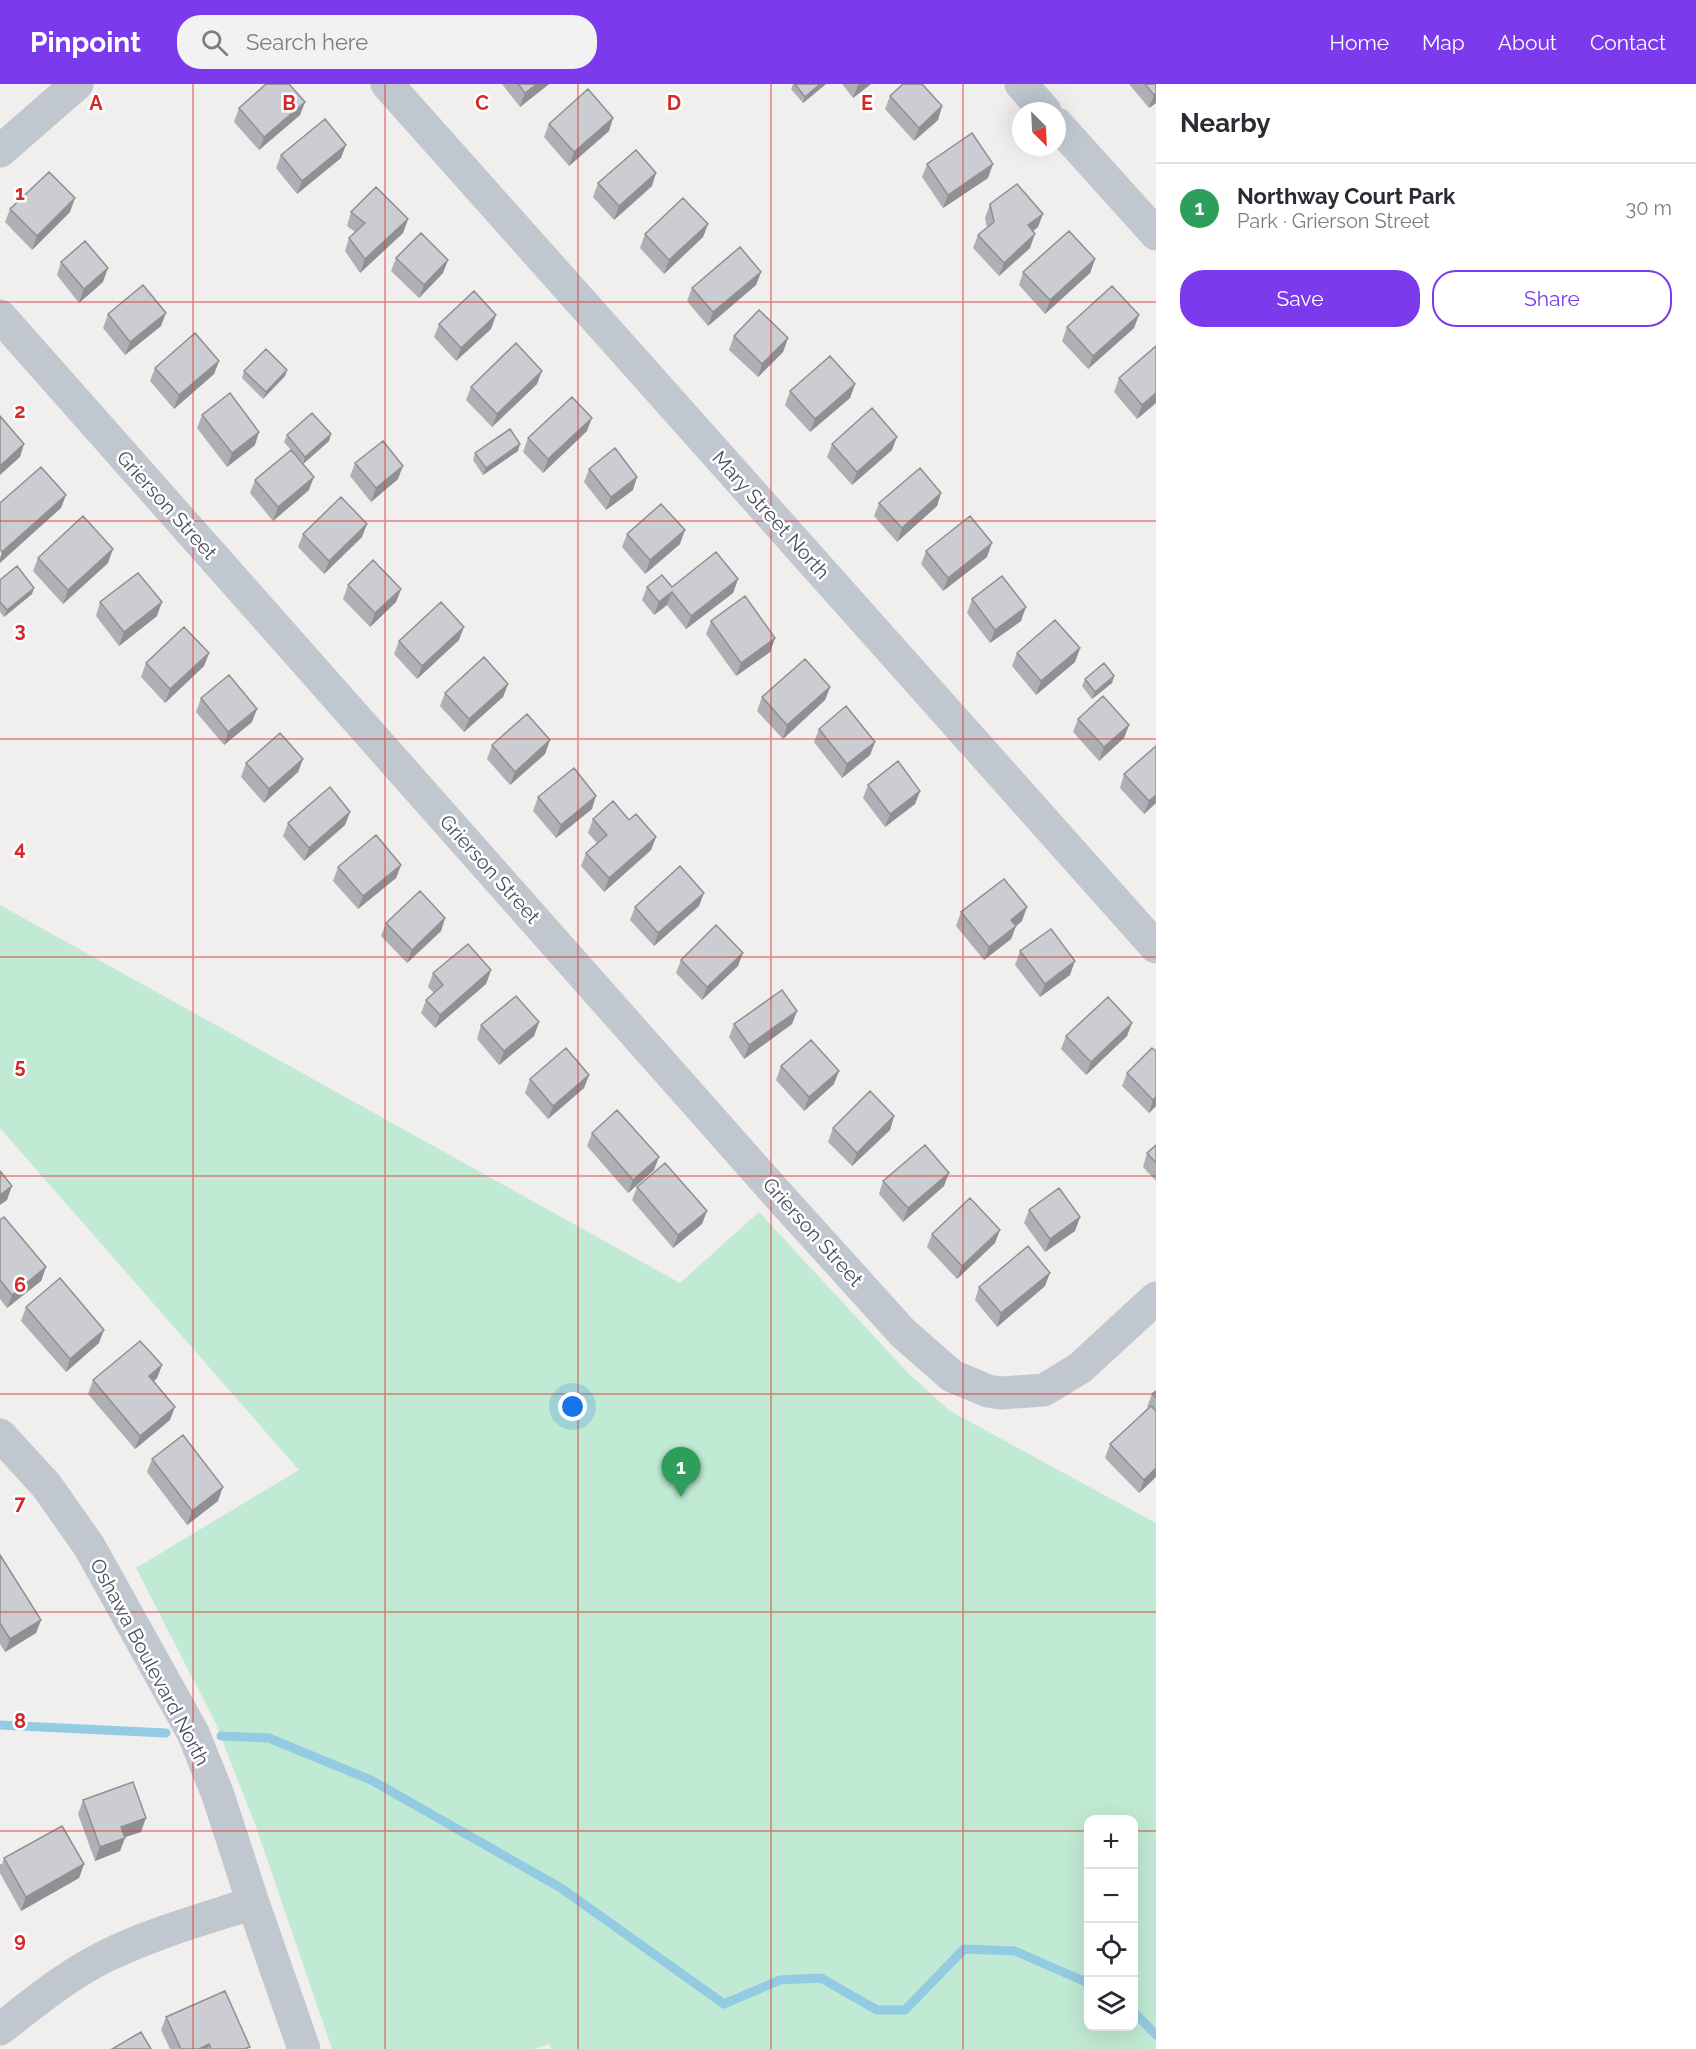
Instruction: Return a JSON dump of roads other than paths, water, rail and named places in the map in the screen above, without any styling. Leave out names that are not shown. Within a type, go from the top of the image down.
[{"type":"street","points":[[0,151],[77,84]]},
{"type":"street","name":"Mary Street North","points":[[387,84],[1156,947]]},
{"type":"street","points":[[1021,84],[1037,102]]},
{"type":"street","points":[[1066,134],[1156,234]]},
{"type":"street","name":"Grierson Street","points":[[0,316],[903,1333],[952,1376],[1001,1393],[1044,1390],[1080,1368],[1156,1298]]},
{"type":"street","name":"Oshawa Boulevard North","points":[[0,1435],[46,1485],[89,1546],[193,1733],[218,1795],[304,2049]]},
{"type":"street","points":[[0,2029],[64,1980],[105,1956],[166,1931],[253,1903]]},
{"type":"waterway","points":[[0,1725],[166,1733]]},
{"type":"waterway","points":[[221,1736],[269,1738],[373,1781],[561,1888],[724,2004],[780,1980],[821,1978],[877,2010],[905,2010],[964,1949],[1015,1951],[1084,1981]]},
{"type":"waterway","points":[[1138,2016],[1156,2035]]},
{"type":"place","name":"Northway Court Park","points":[[681,1497]]}]
